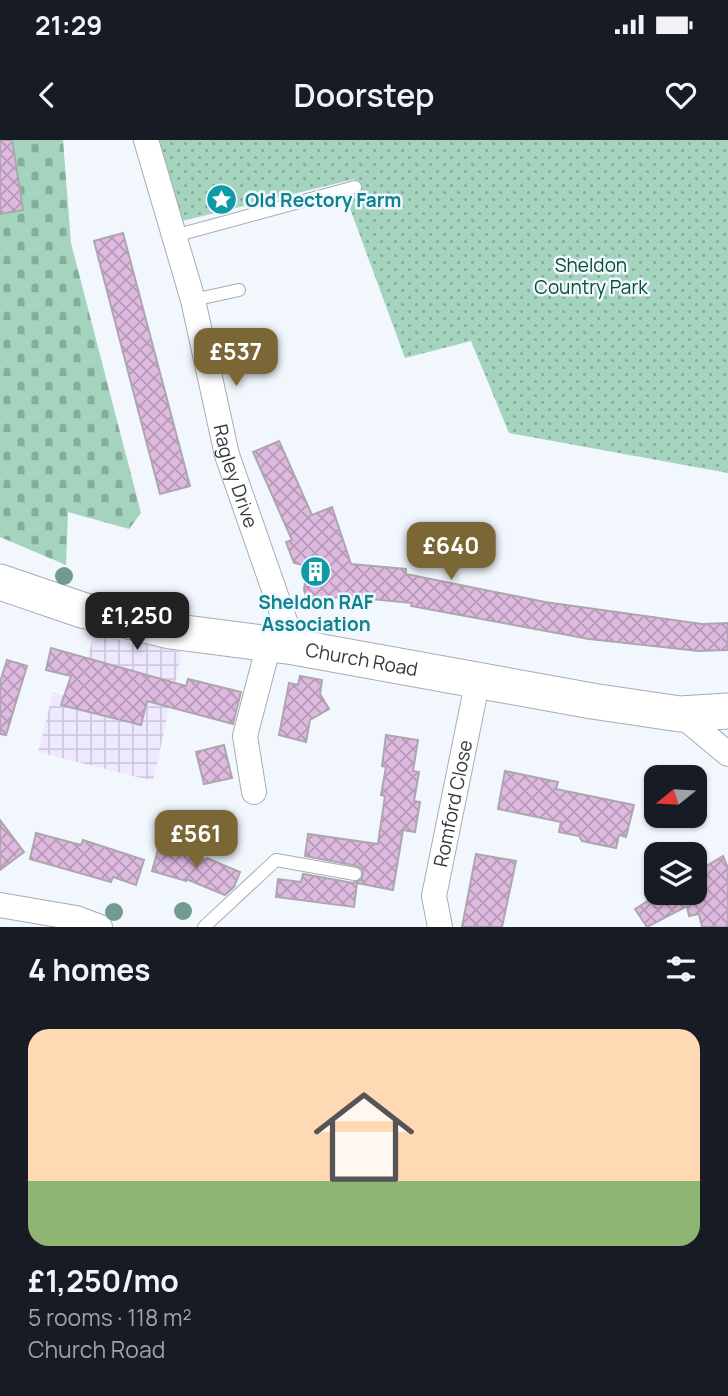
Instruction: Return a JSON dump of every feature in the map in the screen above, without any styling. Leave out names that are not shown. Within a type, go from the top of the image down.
[{"type":"street","name":"Ragley Drive","points":[[146,140],[193,300],[228,455],[281,645]]},
{"type":"street","name":"Church Road","points":[[0,582],[82,610],[170,631],[281,645],[592,701],[680,714],[728,711]]},
{"type":"street","points":[[254,792],[245,736],[281,645]]},
{"type":"street","name":"Romford Close","points":[[440,927],[434,896],[478,679]]},
{"type":"street","points":[[680,714],[728,754]]},
{"type":"street","points":[[0,905],[76,918],[100,927]]},
{"type":"lane","points":[[174,236],[355,187]]},
{"type":"lane","points":[[193,300],[239,290]]},
{"type":"lane","points":[[204,927],[275,860],[355,874]]},
{"type":"shaded area","points":[[94,634],[182,652],[153,781],[38,752],[53,693],[76,699]]},
{"type":"green space","points":[[0,140],[63,140],[71,243],[141,513],[129,529],[68,512],[66,565],[0,537]]},
{"type":"green space","name":"Sheldon Country Park","points":[[158,140],[728,140],[728,473],[509,433],[471,341],[405,358],[348,203],[355,179],[182,221]]},
{"type":"building","points":[[0,140],[12,140],[23,210],[0,214]]},
{"type":"building","points":[[123,233],[190,486],[160,494],[94,241]]},
{"type":"building","points":[[279,441],[312,515],[332,507],[351,564],[406,569],[406,574],[545,602],[702,624],[728,623],[728,650],[699,651],[589,639],[411,606],[412,603],[340,596],[310,607],[304,590],[307,566],[294,563],[286,542],[292,540],[253,452]]},
{"type":"building","points":[[51,648],[186,686],[188,679],[241,692],[233,724],[147,701],[141,725],[61,705],[71,676],[46,670]]},
{"type":"building","points":[[7,660],[27,666],[6,735],[0,734],[0,682]]},
{"type":"building","points":[[300,676],[322,680],[320,694],[329,709],[310,720],[306,742],[279,735],[289,683],[298,685]]},
{"type":"building","points":[[386,735],[418,740],[413,771],[419,772],[414,801],[420,802],[415,832],[403,830],[393,890],[357,883],[354,907],[276,897],[278,879],[301,882],[303,874],[353,883],[362,879],[363,870],[357,866],[305,856],[308,834],[378,844],[385,796],[381,795],[386,767],[382,766]]},
{"type":"building","points":[[224,745],[232,778],[204,784],[196,752]]},
{"type":"building","points":[[505,771],[558,782],[556,789],[634,805],[626,837],[619,835],[616,848],[582,841],[579,836],[559,832],[561,822],[498,809]]},
{"type":"building","points":[[0,820],[24,852],[0,870]]},
{"type":"building","points":[[36,833],[81,845],[83,840],[144,860],[136,885],[113,877],[111,882],[30,859]]},
{"type":"building","points":[[159,846],[206,860],[207,858],[240,872],[234,887],[225,895],[186,879],[152,871]]},
{"type":"building","points":[[476,854],[516,861],[502,927],[462,927]]},
{"type":"building","points":[[723,856],[728,868],[728,927],[702,927],[699,914],[689,916],[687,906],[647,927],[635,909],[644,903],[707,905],[707,866]]},
{"type":"place","name":"Old Rectory Farm","points":[[222,200]]},
{"type":"place","name":"Sheldon RAF Association","points":[[316,571]]}]
